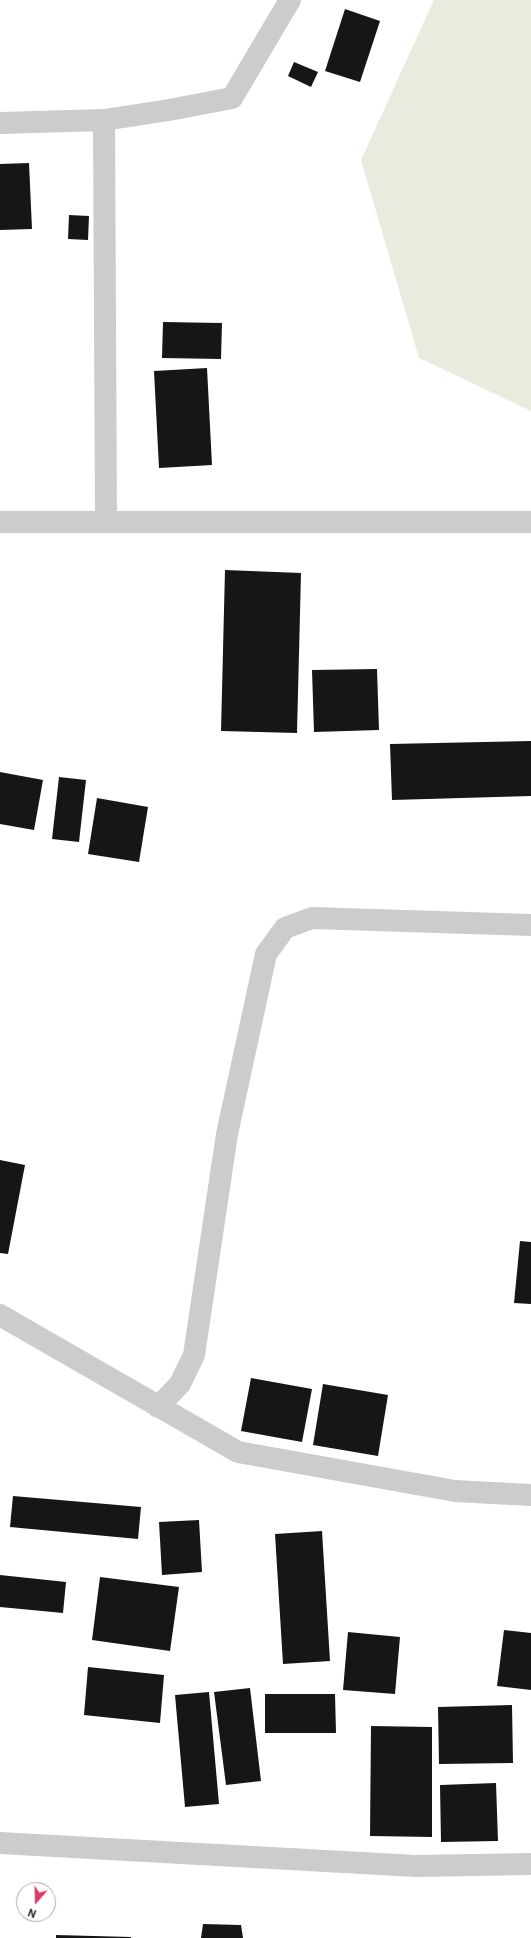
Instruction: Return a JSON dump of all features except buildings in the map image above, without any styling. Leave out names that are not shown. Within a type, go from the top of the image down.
[{"type":"street","points":[[0,123],[104,120],[232,98],[290,0]]},
{"type":"street","points":[[104,120],[106,522]]},
{"type":"street","points":[[0,522],[531,522]]},
{"type":"street","points":[[158,1407],[180,1384],[194,1355],[228,1134],[266,954],[285,928],[312,918],[531,925]]},
{"type":"street","points":[[0,1315],[238,1452],[455,1491],[531,1495]]},
{"type":"street","points":[[0,1843],[416,1866],[531,1864]]},
{"type":"shaded area","points":[[434,0],[531,0],[531,411],[419,358],[361,160]]}]
